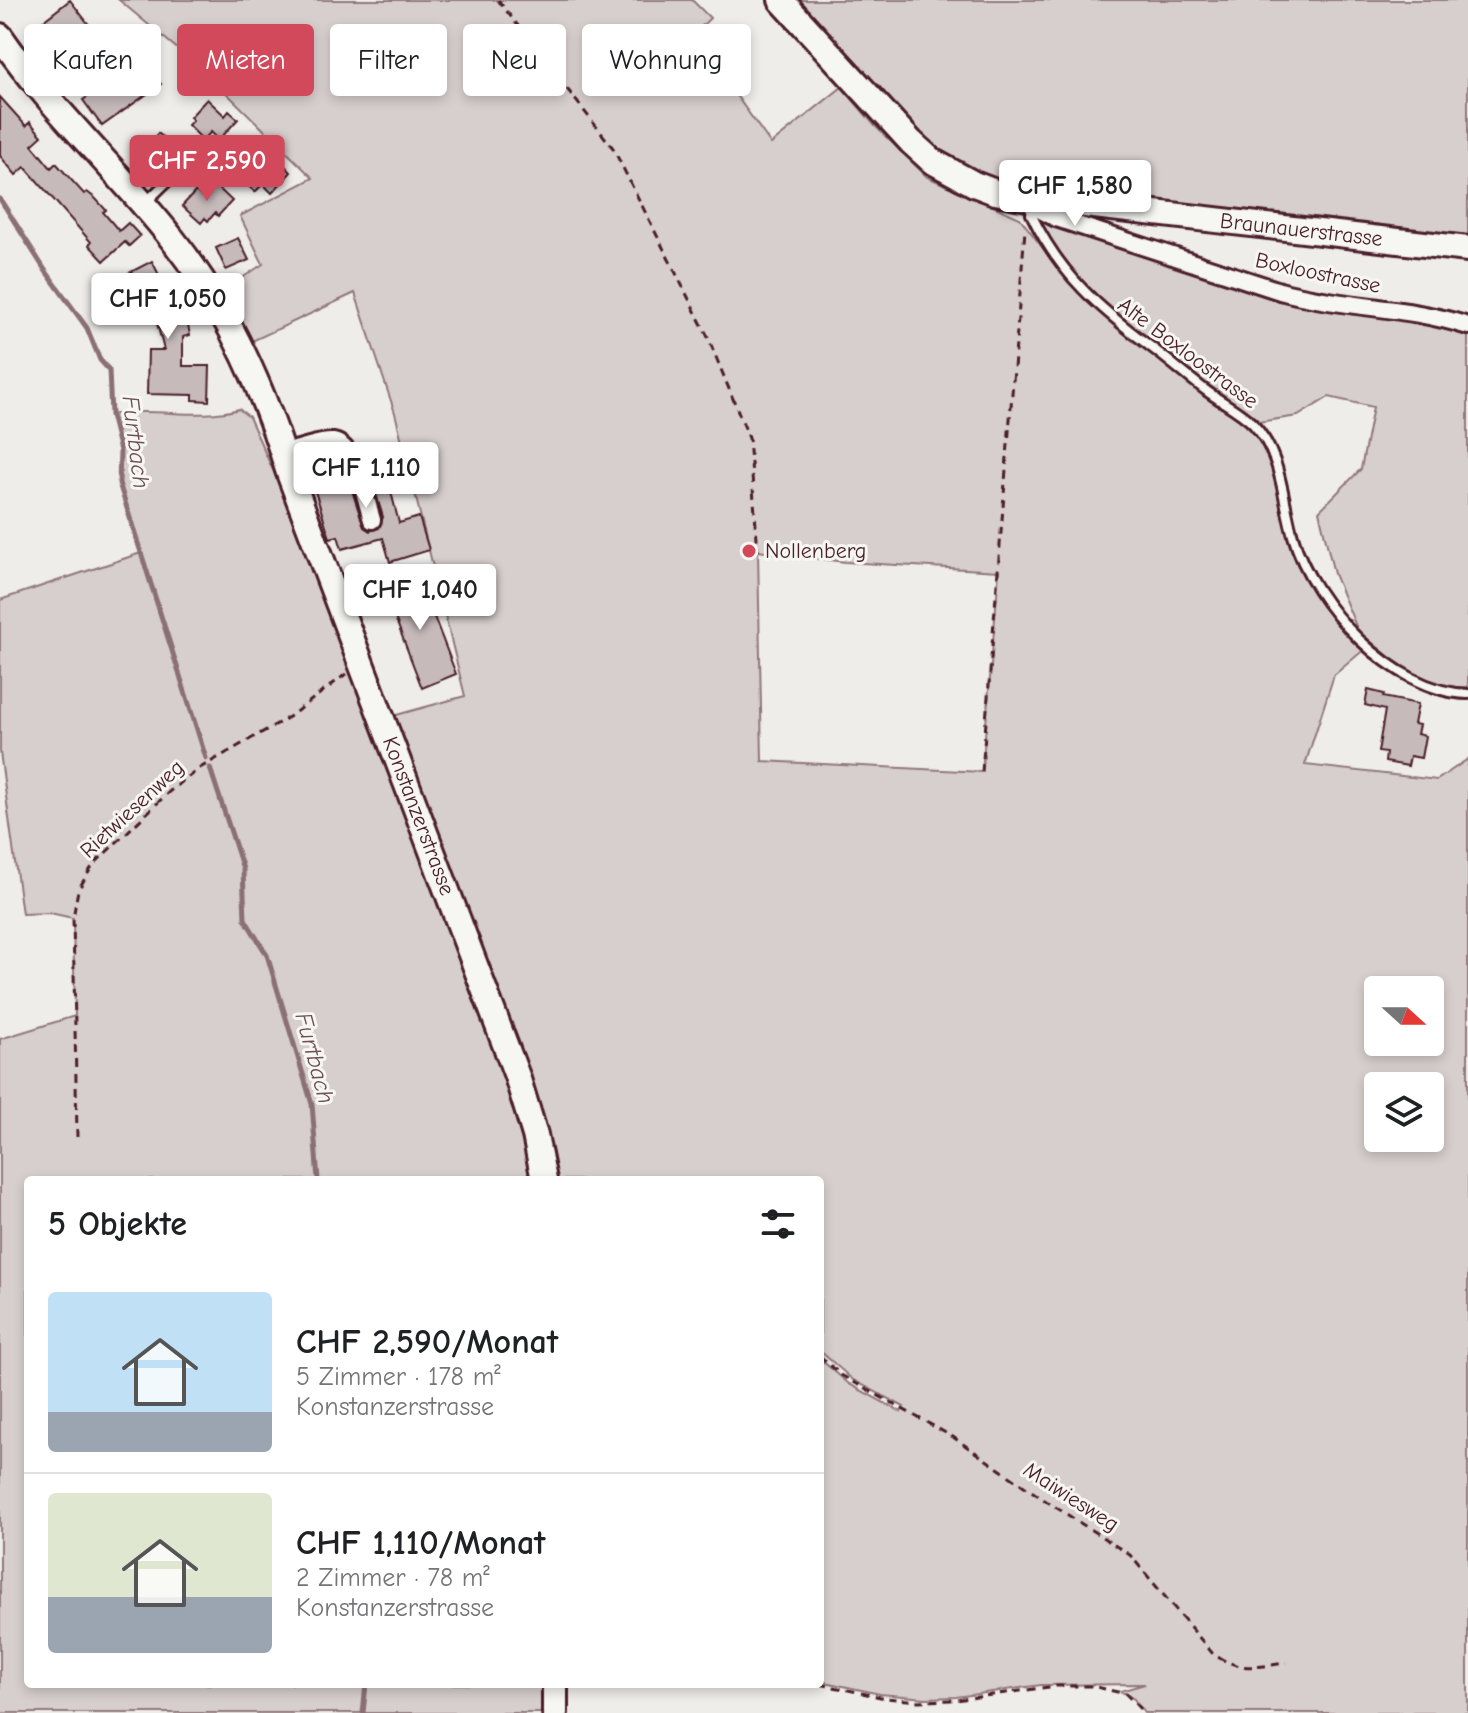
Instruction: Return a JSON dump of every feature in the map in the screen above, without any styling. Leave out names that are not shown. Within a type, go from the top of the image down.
[{"type":"main road","name":"Braunauerstrasse","points":[[781,0],[932,161],[995,192],[1033,202],[1468,249]]},
{"type":"main road","name":"Konstanzerstrasse","points":[[0,36],[46,96],[190,263],[228,323],[268,411],[517,1076],[535,1135],[543,1176]]},
{"type":"main road","points":[[555,1688],[555,1713]]},
{"type":"street","name":"Boxloostrasse","points":[[1033,202],[1056,218],[1280,291],[1468,326]]},
{"type":"street","points":[[283,454],[332,441],[343,446],[352,455],[372,520]]},
{"type":"lane","points":[[142,205],[197,153],[208,155],[223,166]]},
{"type":"lane","name":"Alte Boxloostrasse","points":[[1033,202],[1031,214],[1052,253],[1090,299],[1244,417],[1263,437],[1276,465],[1297,550],[1313,582],[1336,614],[1368,646],[1412,680],[1433,689],[1468,694]]},
{"type":"path","points":[[498,0],[613,148],[707,335],[749,438],[758,551]]},
{"type":"path","points":[[982,772],[1025,229]]},
{"type":"path","name":"Rietwiesenweg","points":[[77,1137],[74,907],[78,890],[93,865],[149,809],[186,778],[266,732],[308,704],[349,670],[361,665]]},
{"type":"path","name":"Maiwiesweg","points":[[824,1360],[841,1375],[953,1437],[1130,1555],[1213,1654],[1229,1665],[1245,1668],[1286,1663]]},
{"type":"path","points":[[824,1685],[885,1698],[918,1701],[956,1700],[1056,1686],[1092,1686],[1126,1694],[1144,1713]]},
{"type":"shaded area","points":[[119,0],[692,0],[710,18],[704,24],[582,24],[582,96],[737,96],[771,144],[842,87],[875,126],[927,177],[1020,218],[1069,283],[1115,325],[1235,411],[1259,435],[1273,465],[1289,533],[1301,565],[1322,597],[1366,648],[1334,675],[1305,765],[1437,780],[1468,759],[1468,1713],[1144,1713],[1134,1699],[1120,1691],[1145,1684],[1041,1685],[926,1698],[880,1694],[824,1682],[824,1362],[849,1384],[901,1412],[904,1407],[853,1380],[824,1355],[824,1176],[551,1176],[382,719],[465,696],[395,413],[355,293],[248,343],[224,290],[263,264],[240,216],[313,178],[229,96],[314,96],[314,24],[177,24],[177,49],[161,35],[161,24],[148,24]],"holes":[[[758,551],[845,562],[999,571],[982,772],[762,761]]]},
{"type":"shaded area","points":[[793,0],[1468,0],[1468,241],[1002,186],[948,163]]},
{"type":"shaded area","points":[[1039,219],[1208,272],[1468,330],[1468,687],[1436,687],[1413,676],[1358,631],[1334,574],[1319,511],[1361,469],[1373,407],[1329,397],[1298,416],[1252,423],[1104,308],[1061,261],[1037,222]]},
{"type":"shaded area","points":[[239,409],[249,417],[276,477],[511,1097],[531,1176],[24,1176],[24,1688],[542,1688],[543,1713],[0,1713],[0,1039],[75,1016],[73,918],[50,913],[22,914],[0,752],[0,600],[141,553],[119,483],[120,451],[111,415]]},
{"type":"building","points":[[70,0],[88,24],[39,24]]},
{"type":"building","points":[[89,96],[144,96],[102,126],[83,100]]},
{"type":"building","points":[[0,97],[26,126],[30,122],[42,136],[32,145],[51,168],[56,163],[84,194],[87,192],[95,198],[119,231],[128,223],[140,236],[129,246],[125,242],[104,261],[25,167],[16,175],[0,156]]},
{"type":"building","points":[[207,99],[225,116],[229,111],[238,119],[219,140],[211,132],[203,140],[188,125],[193,120],[190,117]]},
{"type":"building","points":[[158,133],[183,155],[160,175],[134,152],[144,141],[148,145]]},
{"type":"building","points":[[259,152],[277,169],[282,163],[291,172],[272,193],[263,184],[255,192],[240,178],[245,173],[242,170]]},
{"type":"building","points":[[212,182],[232,201],[218,216],[215,213],[208,221],[205,218],[201,223],[182,206],[196,191],[200,195]]},
{"type":"building","points":[[238,238],[249,260],[226,270],[216,248]]},
{"type":"building","points":[[152,261],[175,307],[184,305],[190,335],[183,337],[183,366],[210,366],[209,401],[193,400],[193,395],[147,394],[148,350],[164,350],[150,297],[139,303],[125,275]]},
{"type":"building","points":[[379,445],[399,523],[419,517],[429,550],[390,562],[383,538],[342,549],[338,536],[330,538],[313,485],[318,483],[313,466],[334,460],[338,477],[347,475],[364,527],[370,531],[379,528],[383,517],[360,451]]},
{"type":"building","points":[[418,575],[456,674],[422,688],[384,589]]},
{"type":"building","points":[[1368,690],[1384,694],[1383,697],[1418,704],[1414,724],[1419,725],[1417,734],[1425,736],[1421,758],[1410,756],[1408,766],[1385,762],[1386,753],[1378,752],[1385,710],[1365,705]]},
{"type":"waterway","name":"Furtbach","points":[[0,199],[87,328],[100,360],[109,370],[111,415],[120,451],[119,483],[206,758]]},
{"type":"waterway","name":"Furtbach","points":[[210,768],[243,869],[245,919],[267,955],[312,1104],[318,1176]]},
{"type":"waterway","name":"Furtbach","points":[[363,1713],[366,1688]]},
{"type":"place","name":"Nollenberg","points":[[749,551]]}]
